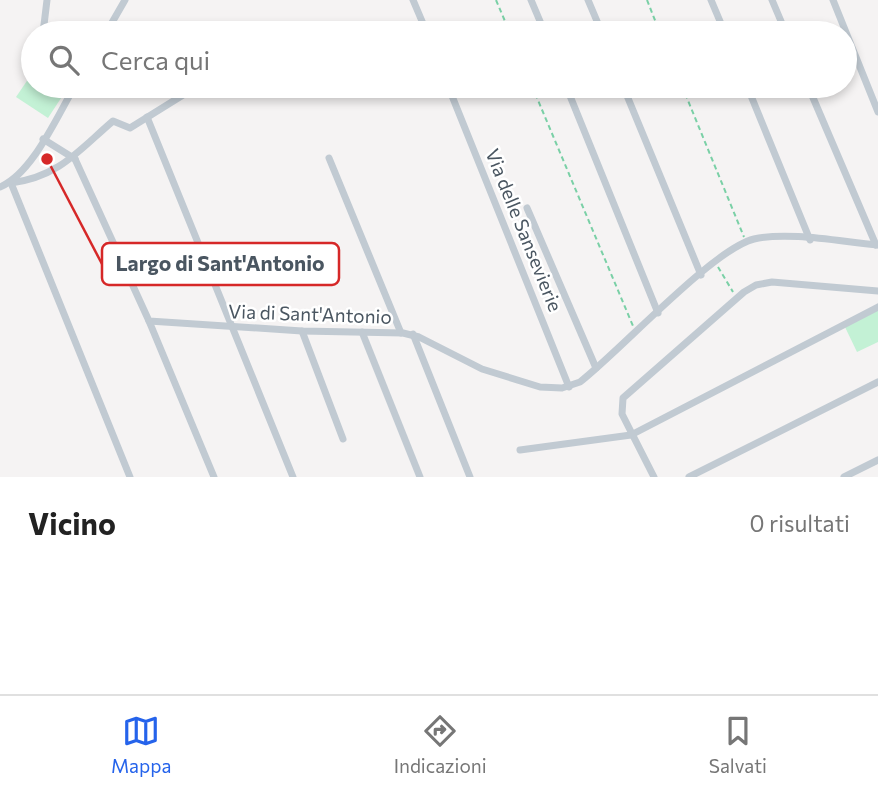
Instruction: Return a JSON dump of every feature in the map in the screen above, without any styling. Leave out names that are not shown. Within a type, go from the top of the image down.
[{"type":"street","points":[[44,21],[47,0]]},
{"type":"street","points":[[113,21],[125,0]]},
{"type":"street","points":[[413,0],[422,21]]},
{"type":"street","points":[[531,0],[540,21]]},
{"type":"street","points":[[588,0],[597,21]]},
{"type":"street","points":[[711,0],[720,21]]},
{"type":"street","points":[[772,0],[781,21]]},
{"type":"street","points":[[833,0],[841,21]]},
{"type":"street","points":[[857,60],[878,112]]},
{"type":"street","points":[[11,183],[43,139],[68,98]]},
{"type":"street","points":[[0,187],[36,177],[75,159],[113,121],[119,121],[128,129],[177,98]]},
{"type":"street","name":"Via delle Sansevierie","points":[[453,98],[569,387]]},
{"type":"street","points":[[571,98],[658,313]]},
{"type":"street","points":[[628,98],[701,275]]},
{"type":"street","points":[[752,98],[810,240]]},
{"type":"street","points":[[569,387],[596,369],[701,275],[746,242],[769,237],[877,245],[813,98]]},
{"type":"street","points":[[148,117],[293,477]]},
{"type":"street","points":[[43,139],[75,159],[149,321],[214,477]]},
{"type":"street","points":[[329,158],[401,333]]},
{"type":"street","points":[[11,183],[131,477]]},
{"type":"street","points":[[527,208],[596,369]]},
{"type":"street","points":[[654,477],[621,410],[625,396],[736,298],[753,286],[768,282],[878,291]]},
{"type":"street","points":[[520,450],[631,435],[878,307]]},
{"type":"street","name":"Via di Sant'Antonio","points":[[149,321],[232,328],[412,334],[488,371],[544,387],[569,387]]},
{"type":"street","points":[[302,331],[343,439]]},
{"type":"street","points":[[362,332],[420,477]]},
{"type":"street","points":[[412,334],[470,477]]},
{"type":"street","points":[[689,477],[878,382]]},
{"type":"street","points":[[844,477],[878,460]]},
{"type":"path","points":[[496,0],[505,21]]},
{"type":"path","points":[[647,0],[655,21]]},
{"type":"path","points":[[537,98],[635,333]]},
{"type":"path","points":[[687,98],[746,242]]},
{"type":"path","points":[[716,263],[736,298]]},
{"type":"green space","points":[[21,90],[21,98],[61,98],[48,118],[16,97]]},
{"type":"green space","points":[[878,310],[878,342],[857,352],[845,327]]},
{"type":"place","name":"Largo di Sant'Antonio","points":[[47,159]]}]
